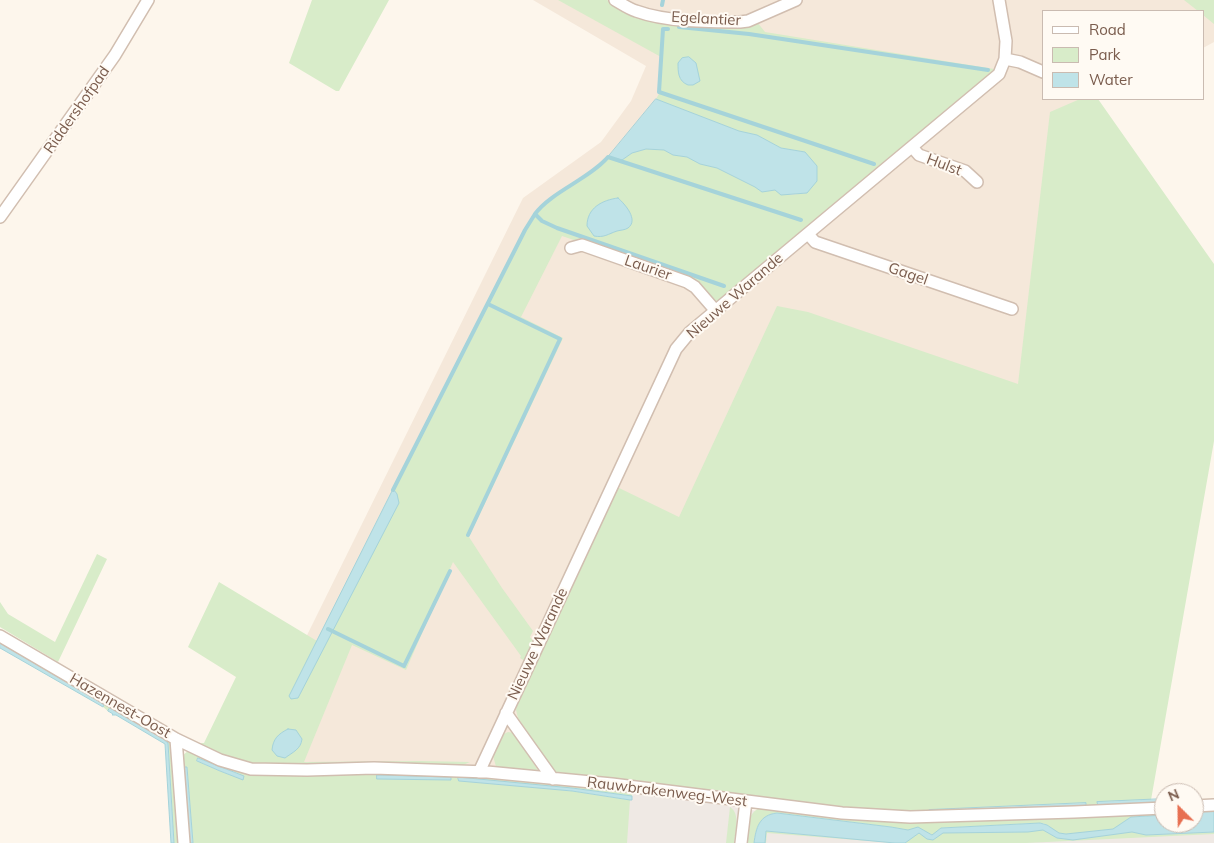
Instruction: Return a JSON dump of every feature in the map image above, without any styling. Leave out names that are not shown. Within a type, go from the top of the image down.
[{"type":"street","name":"Riddershofpad","points":[[0,217],[116,55],[148,0]]},
{"type":"street","name":"Egelantier","points":[[615,0],[634,10],[650,15],[731,22],[748,21],[796,0]]},
{"type":"street","points":[[999,0],[1006,41],[1005,59],[1020,62],[1042,72]]},
{"type":"street","name":"Nieuwe Warande","points":[[479,772],[676,349],[690,332],[715,310],[999,74],[1005,59]]},
{"type":"street","name":"Hulst","points":[[912,147],[919,155],[965,171],[977,182]]},
{"type":"street","name":"Gagel","points":[[808,234],[815,242],[1012,309]]},
{"type":"street","name":"Laurier","points":[[571,248],[582,245],[687,282],[695,287],[715,310]]},
{"type":"street","name":"Hazennest-Oost","points":[[0,636],[176,739],[184,843]]},
{"type":"street","name":"Nieuwe Warande","points":[[506,713],[552,779]]},
{"type":"street","name":"Rauwbrakenweg-West","points":[[176,739],[220,760],[251,769],[374,768],[479,772],[842,813],[910,817],[1154,808]]},
{"type":"street","points":[[741,843],[746,801]]},
{"type":"shaded area","points":[[533,0],[1205,0],[1214,7],[1214,42],[1204,47],[1204,10],[1042,10],[1042,100],[1099,100],[1060,120],[1027,396],[561,796],[232,787],[523,198],[601,142],[631,101],[646,66]]},
{"type":"shaded area","points":[[627,789],[840,825],[924,831],[1154,823],[1154,833],[1204,833],[1204,821],[1214,821],[1214,843],[624,843]]},
{"type":"green space","points":[[312,0],[389,0],[339,91],[289,63]]},
{"type":"green space","points":[[558,0],[607,0],[630,13],[670,22],[732,28],[757,22],[765,32],[994,69],[988,77],[717,301],[712,300],[691,280],[562,236],[521,317],[563,338],[469,537],[533,631],[530,637],[534,642],[525,661],[520,658],[521,656],[453,562],[406,670],[352,645],[304,762],[470,762],[456,768],[257,767],[204,750],[201,743],[204,743],[236,677],[188,647],[219,582],[317,641],[289,696],[397,494],[394,490],[528,223],[542,205],[602,164],[608,157],[622,160],[632,153],[646,149],[664,150],[673,155],[687,157],[700,164],[717,168],[762,192],[775,190],[790,195],[807,193],[805,152],[781,148],[757,135],[739,131],[656,99],[660,92],[661,57]]},
{"type":"green space","points":[[1184,0],[1214,0],[1214,24],[1204,16],[1204,10],[1197,10]]},
{"type":"green space","points":[[1078,100],[1099,100],[1214,264],[1214,441],[1151,800],[1098,802],[1098,806],[910,815],[562,776],[554,771],[518,718],[517,704],[617,487],[679,517],[777,306],[808,312],[1018,384],[1050,112]],"holes":[[[1086,803],[1086,806],[929,810]]]},
{"type":"green space","points":[[97,554],[107,559],[58,662],[0,627],[0,602],[8,614],[55,642]]},
{"type":"green space","points":[[0,641],[169,739],[173,748],[180,843],[174,843],[168,743],[162,737],[112,709],[109,709],[109,712],[103,707],[104,704],[0,643]]},
{"type":"green space","points":[[508,732],[514,733],[539,772],[497,770],[493,756],[504,734]]},
{"type":"green space","points":[[189,750],[216,763],[306,773],[466,774],[633,790],[632,796],[572,788],[458,778],[459,781],[572,791],[630,800],[627,843],[193,843],[187,767],[184,767],[190,843],[188,843],[182,756]],"holes":[[[198,758],[244,776],[243,779],[197,761]],[[377,775],[451,777],[450,780],[377,779]]]},
{"type":"green space","points":[[730,807],[735,814],[736,829],[734,843],[726,843]]},
{"type":"green space","points":[[759,808],[863,819],[1154,811],[1154,816],[1131,817],[1114,829],[1066,834],[1059,833],[1040,823],[941,828],[933,835],[918,828],[908,831],[891,827],[777,813],[762,819],[757,827],[754,843],[747,843],[750,818]]},
{"type":"green space","points":[[1041,829],[1057,838],[1073,840],[1132,832],[1146,835],[1214,832],[1214,834],[1026,843],[905,843],[919,833],[933,840],[943,833],[1028,832]]},
{"type":"green space","points":[[766,831],[895,843],[767,833],[765,843]]},
{"type":"water","points":[[689,57],[696,63],[700,81],[693,85],[688,85],[682,81],[679,73],[678,63],[682,58]]},
{"type":"water","points":[[656,99],[739,131],[757,135],[781,148],[805,152],[817,166],[817,181],[807,193],[781,195],[775,190],[762,192],[717,168],[700,164],[687,157],[673,155],[664,150],[646,149],[632,153],[622,160],[608,157]]},
{"type":"water","points":[[618,198],[630,212],[632,217],[631,225],[627,229],[606,235],[594,236],[587,226],[590,214],[601,203]]},
{"type":"water","points":[[394,490],[399,503],[298,698],[291,699],[289,696]]},
{"type":"water","points":[[0,643],[97,700],[104,705],[103,707],[0,648]]},
{"type":"water","points":[[110,708],[168,743],[174,843],[171,843],[165,744],[116,715],[112,715],[108,711]]},
{"type":"water","points":[[288,729],[296,730],[302,739],[301,742],[294,752],[285,758],[277,756],[272,750],[274,743],[281,733]]},
{"type":"water","points":[[198,758],[244,776],[243,780],[197,761]]},
{"type":"water","points":[[184,767],[187,767],[193,843],[190,843]]},
{"type":"water","points":[[377,775],[451,777],[451,780],[377,779]]},
{"type":"water","points":[[458,777],[572,788],[632,796],[632,800],[572,791],[459,781]]},
{"type":"water","points":[[1154,799],[1154,803],[1098,806],[1097,802]]},
{"type":"water","points":[[1086,803],[1086,806],[929,812],[929,810]]},
{"type":"water","points":[[1204,812],[1214,812],[1214,832],[1204,832]]},
{"type":"water","points":[[777,813],[908,830],[918,827],[932,835],[941,828],[1040,823],[1059,833],[1066,834],[1113,829],[1131,817],[1154,816],[1154,833],[1191,833],[1146,835],[1132,832],[1073,840],[1057,838],[1043,830],[1028,832],[943,833],[933,840],[927,839],[919,833],[905,843],[895,843],[766,831],[765,843],[754,843],[757,827],[762,819]]},
{"type":"waterway","points":[[662,5],[663,0]]},
{"type":"waterway","points":[[679,27],[749,34],[988,70]]},
{"type":"waterway","points":[[668,29],[663,29],[659,92],[874,164]]},
{"type":"waterway","points":[[724,286],[557,228],[542,221],[535,214],[550,199],[591,172],[608,157],[801,220]]},
{"type":"waterway","points":[[393,490],[525,230],[535,214]]},
{"type":"waterway","points":[[468,535],[560,339],[488,304]]},
{"type":"waterway","points":[[328,629],[404,666],[450,571]]}]
